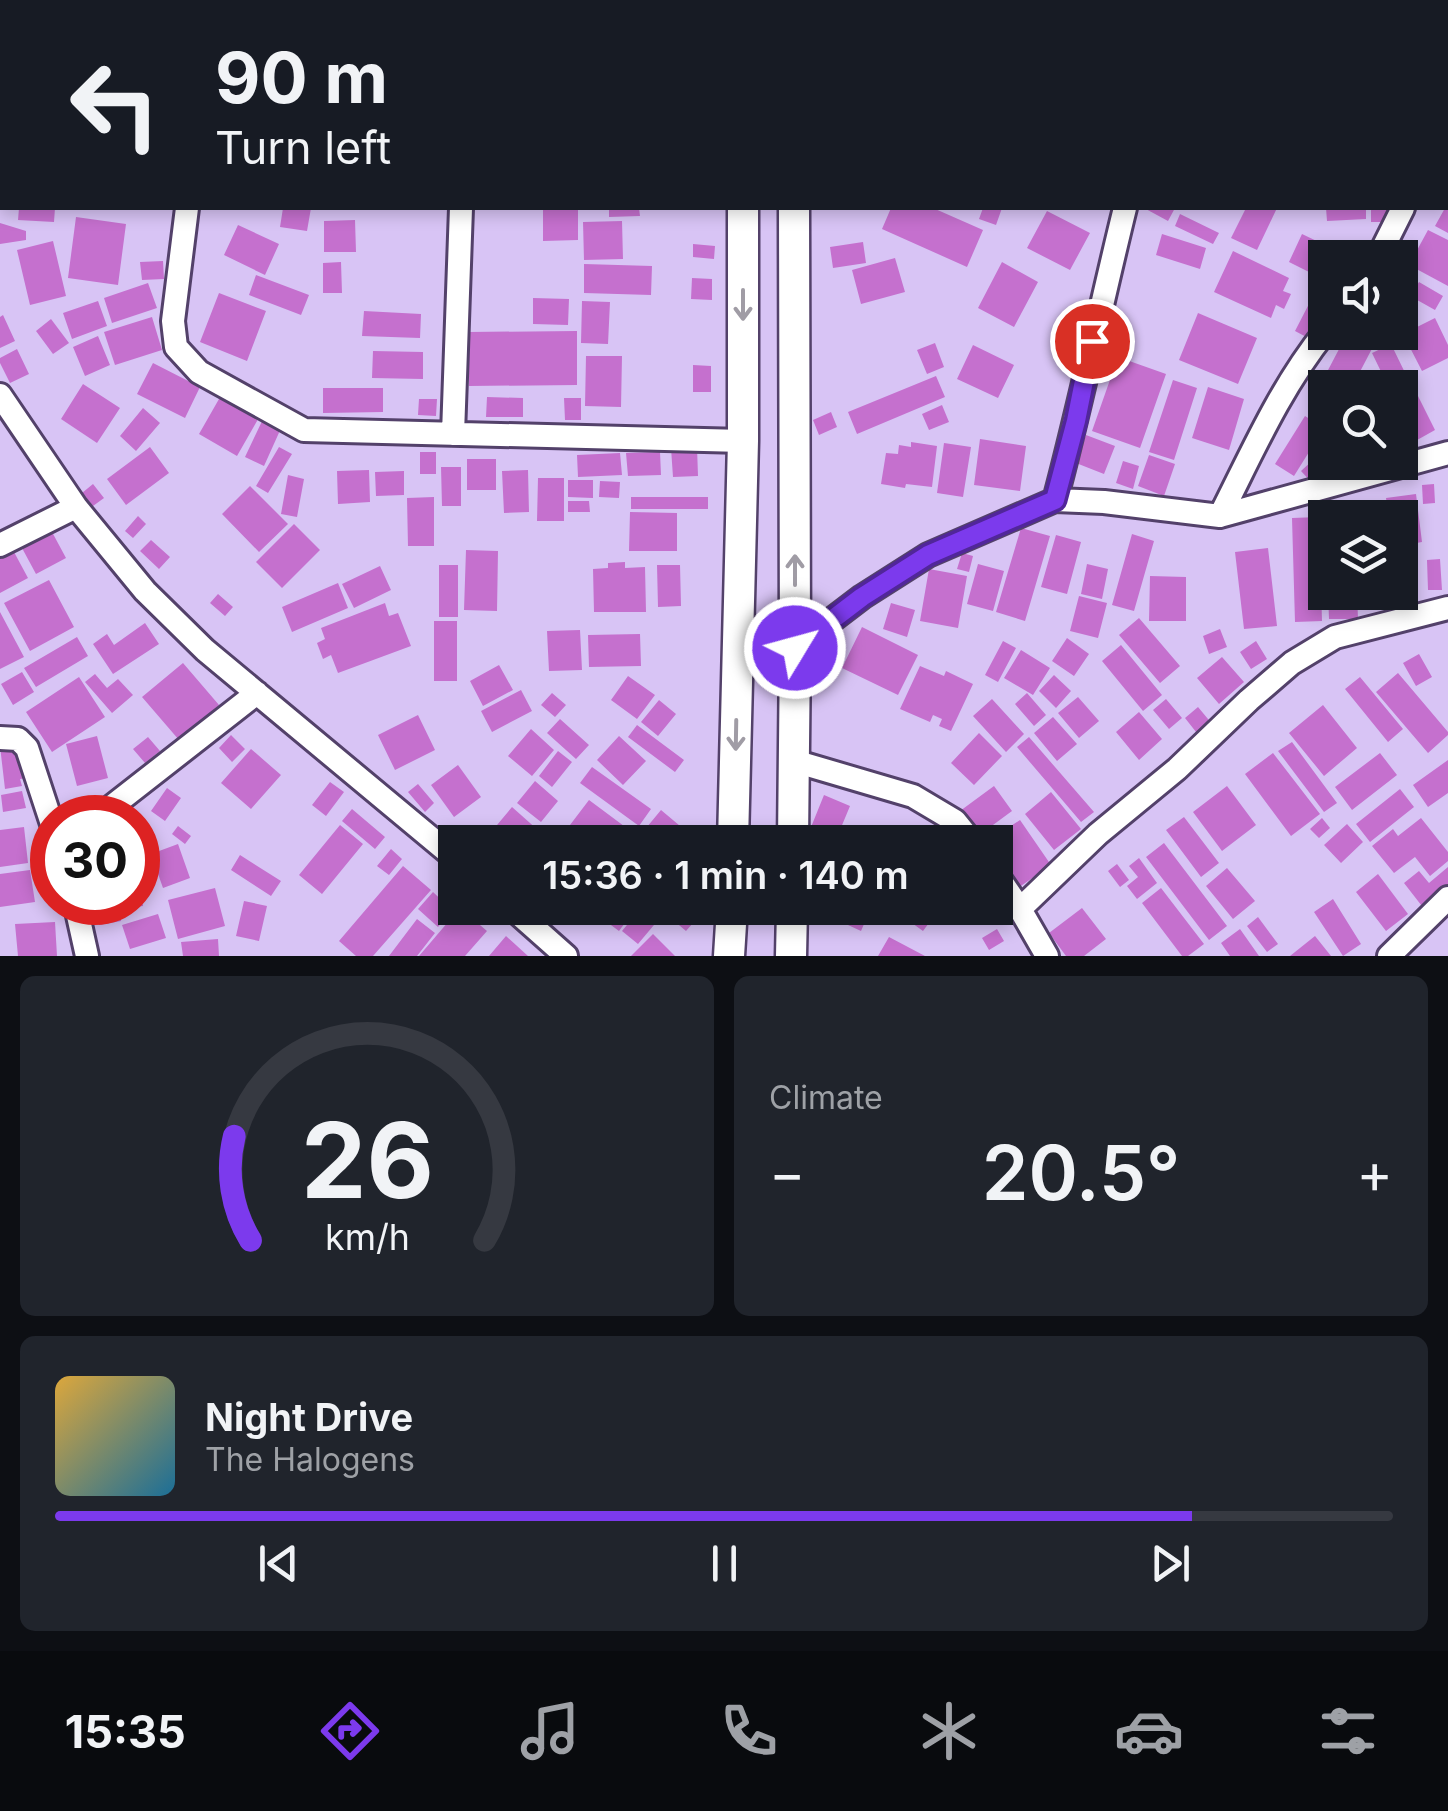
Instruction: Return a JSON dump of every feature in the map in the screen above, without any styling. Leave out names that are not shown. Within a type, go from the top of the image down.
[{"type":"street","points":[[187,210],[173,321],[176,347],[200,372],[304,430],[743,441]]},
{"type":"street","points":[[453,434],[460,210]]},
{"type":"street","points":[[733,825],[743,441],[743,210]]},
{"type":"street","points":[[792,825],[794,210]]},
{"type":"street","points":[[1055,500],[1125,210]]},
{"type":"street","points":[[1387,240],[1402,210]]},
{"type":"street","points":[[1220,516],[1276,405],[1312,350]]},
{"type":"street","points":[[0,395],[76,508],[145,591],[205,650],[438,844]]},
{"type":"street","points":[[795,648],[862,597],[928,555],[1055,500],[1220,516],[1448,453]]},
{"type":"street","points":[[0,545],[76,508]]},
{"type":"street","points":[[1020,909],[1098,834],[1176,770],[1292,662],[1335,637],[1448,608]]},
{"type":"street","points":[[126,795],[257,693]]},
{"type":"street","points":[[0,738],[18,739],[27,748],[42,795]]},
{"type":"street","points":[[794,761],[913,796],[957,825]]},
{"type":"street","points":[[1389,956],[1448,898]]},
{"type":"street","points":[[1013,899],[1046,956]]},
{"type":"street","points":[[80,925],[87,956]]},
{"type":"street","points":[[531,925],[566,956]]},
{"type":"street","points":[[729,956],[731,925]]},
{"type":"street","points":[[791,956],[792,925]]},
{"type":"building","points":[[19,210],[55,210],[54,222],[18,220]]},
{"type":"building","points":[[283,210],[311,210],[307,231],[280,227]]},
{"type":"building","points":[[543,210],[578,210],[578,240],[543,241]]},
{"type":"building","points":[[609,210],[639,210],[640,216],[609,217]]},
{"type":"building","points":[[890,210],[938,210],[983,230],[967,267],[882,229]]},
{"type":"building","points":[[982,210],[1001,210],[996,225],[979,219]]},
{"type":"building","points":[[1148,210],[1174,210],[1168,221]]},
{"type":"building","points":[[1245,210],[1276,210],[1257,250],[1231,238]]},
{"type":"building","points":[[1326,210],[1366,210],[1366,219],[1327,221]]},
{"type":"building","points":[[1371,210],[1388,210],[1388,222],[1371,222]]},
{"type":"building","points":[[1444,210],[1448,210],[1448,233],[1435,226]]},
{"type":"building","points":[[1047,211],[1090,233],[1070,270],[1027,248]]},
{"type":"building","points":[[1180,214],[1219,233],[1213,244],[1175,226]]},
{"type":"building","points":[[76,217],[126,224],[118,285],[68,278]]},
{"type":"building","points":[[355,220],[356,252],[324,252],[324,221]]},
{"type":"building","points":[[622,221],[623,259],[584,260],[583,222]]},
{"type":"building","points":[[0,223],[26,231],[26,240],[0,244]]},
{"type":"building","points":[[238,225],[279,244],[265,275],[224,255]]},
{"type":"building","points":[[1428,230],[1448,240],[1448,286],[1418,270],[1418,248]]},
{"type":"building","points":[[1162,234],[1206,248],[1200,269],[1156,255]]},
{"type":"building","points":[[1302,234],[1315,240],[1308,240],[1308,272],[1289,262]]},
{"type":"building","points":[[53,241],[66,296],[30,305],[17,250]]},
{"type":"building","points":[[863,242],[866,263],[833,268],[830,247]]},
{"type":"building","points":[[693,244],[715,246],[714,259],[693,257]]},
{"type":"building","points":[[1233,251],[1289,278],[1283,291],[1291,294],[1284,309],[1276,305],[1271,318],[1214,292]]},
{"type":"building","points":[[895,258],[905,292],[861,304],[852,270]]},
{"type":"building","points":[[163,261],[164,279],[142,280],[140,262]]},
{"type":"building","points":[[341,262],[342,293],[323,293],[323,263]]},
{"type":"building","points":[[1002,262],[1038,282],[1014,327],[978,308]]},
{"type":"building","points":[[584,264],[652,266],[651,295],[584,293]]},
{"type":"building","points":[[256,275],[309,295],[301,315],[249,295]]},
{"type":"building","points":[[692,278],[712,279],[712,300],[691,299]]},
{"type":"building","points":[[148,283],[157,308],[112,323],[104,298]]},
{"type":"building","points":[[1418,284],[1443,296],[1435,310],[1418,300]]},
{"type":"building","points":[[219,293],[266,311],[247,361],[200,342]]},
{"type":"building","points":[[533,298],[569,299],[568,325],[533,324]]},
{"type":"building","points":[[98,301],[107,326],[72,339],[63,313]]},
{"type":"building","points":[[582,301],[610,302],[608,344],[581,343]]},
{"type":"building","points":[[1308,306],[1308,338],[1295,331]]},
{"type":"building","points":[[364,311],[421,314],[420,338],[362,336]]},
{"type":"building","points":[[1198,313],[1257,338],[1238,384],[1179,360]]},
{"type":"building","points":[[3,315],[15,341],[0,348],[0,317]]},
{"type":"building","points":[[152,317],[162,350],[115,365],[104,332]]},
{"type":"building","points":[[1435,318],[1448,345],[1448,358],[1422,371],[1411,350],[1418,350],[1418,326]]},
{"type":"building","points":[[51,319],[69,343],[53,354],[36,331]]},
{"type":"building","points":[[577,331],[577,385],[469,386],[469,332]]},
{"type":"building","points":[[98,336],[110,365],[85,376],[73,347]]},
{"type":"building","points":[[935,343],[944,367],[927,374],[917,350]]},
{"type":"building","points":[[973,345],[1014,365],[998,398],[957,379]]},
{"type":"building","points":[[17,349],[29,374],[10,383],[0,358]]},
{"type":"building","points":[[1339,350],[1371,350],[1361,370],[1328,370]]},
{"type":"building","points":[[1394,350],[1404,370],[1380,370],[1372,353]]},
{"type":"building","points":[[373,351],[423,352],[423,379],[372,378]]},
{"type":"building","points":[[586,356],[622,356],[621,407],[585,406]]},
{"type":"building","points":[[1118,357],[1166,374],[1140,448],[1092,431]]},
{"type":"building","points":[[153,363],[200,387],[185,418],[137,394]]},
{"type":"building","points":[[693,365],[711,366],[711,392],[693,392]]},
{"type":"building","points":[[936,376],[945,397],[857,434],[848,412]]},
{"type":"building","points":[[1173,380],[1197,388],[1174,460],[1149,452]]},
{"type":"building","points":[[83,384],[120,408],[97,443],[61,419]]},
{"type":"building","points":[[1208,387],[1244,399],[1229,450],[1192,438]]},
{"type":"building","points":[[323,388],[383,388],[383,412],[323,413]]},
{"type":"building","points":[[223,392],[261,414],[237,456],[199,434]]},
{"type":"building","points":[[1418,396],[1435,430],[1418,440]]},
{"type":"building","points":[[487,397],[523,398],[523,417],[486,417]]},
{"type":"building","points":[[564,398],[581,398],[581,420],[565,420]]},
{"type":"building","points":[[419,399],[437,399],[436,416],[418,415]]},
{"type":"building","points":[[942,405],[949,422],[929,430],[922,414]]},
{"type":"building","points":[[143,408],[160,423],[136,451],[120,436]]},
{"type":"building","points":[[831,412],[837,427],[819,435],[813,420]]},
{"type":"building","points":[[1305,416],[1308,418],[1308,454],[1294,476],[1275,464]]},
{"type":"building","points":[[264,417],[282,426],[264,466],[245,457]]},
{"type":"building","points":[[1086,435],[1115,446],[1104,474],[1076,463]]},
{"type":"building","points":[[980,439],[1026,446],[1020,491],[974,485]]},
{"type":"building","points":[[911,442],[937,446],[932,487],[881,484],[886,453],[898,454],[899,445],[911,447]]},
{"type":"building","points":[[944,443],[971,447],[963,497],[937,493]]},
{"type":"building","points":[[150,447],[169,473],[126,505],[107,479]]},
{"type":"building","points":[[279,447],[292,454],[268,493],[256,486]]},
{"type":"building","points":[[697,447],[698,476],[673,477],[671,448]]},
{"type":"building","points":[[420,452],[436,452],[436,474],[420,474]]},
{"type":"building","points":[[660,452],[661,475],[628,476],[626,453]]},
{"type":"building","points":[[620,453],[622,475],[578,477],[577,455]]},
{"type":"building","points":[[1149,455],[1175,464],[1164,496],[1138,486]]},
{"type":"building","points":[[467,459],[496,459],[496,490],[467,490]]},
{"type":"building","points":[[1123,461],[1139,466],[1133,489],[1116,483]]},
{"type":"building","points":[[441,467],[461,467],[461,506],[442,506]]},
{"type":"building","points":[[369,470],[370,502],[338,504],[337,471]]},
{"type":"building","points":[[528,470],[529,512],[504,513],[502,471]]},
{"type":"building","points":[[404,471],[404,495],[376,496],[375,472]]},
{"type":"building","points":[[288,475],[304,479],[297,517],[281,514]]},
{"type":"building","points":[[538,478],[564,478],[564,521],[537,521]]},
{"type":"building","points":[[568,480],[593,480],[593,498],[568,497]]},
{"type":"building","points":[[600,481],[620,482],[619,498],[599,497]]},
{"type":"building","points":[[93,484],[104,498],[93,506],[82,493]]},
{"type":"building","points":[[1434,484],[1435,503],[1423,504],[1422,485]]},
{"type":"building","points":[[250,486],[288,524],[259,552],[222,514]]},
{"type":"building","points":[[1416,494],[1417,500],[1386,500]]},
{"type":"building","points":[[434,497],[434,546],[408,546],[407,498]]},
{"type":"building","points":[[631,497],[708,497],[708,509],[631,509]]},
{"type":"building","points":[[568,501],[589,501],[590,512],[568,512]]},
{"type":"building","points":[[1418,510],[1422,542],[1418,543]]},
{"type":"building","points":[[630,512],[677,513],[677,551],[629,551]]},
{"type":"building","points":[[138,516],[146,524],[133,538],[125,531]]},
{"type":"building","points":[[1308,517],[1308,610],[1322,610],[1322,621],[1295,622],[1292,518]]},
{"type":"building","points":[[294,524],[320,550],[282,588],[256,562]]},
{"type":"building","points":[[1021,528],[1050,536],[1025,621],[996,612]]},
{"type":"building","points":[[52,532],[66,558],[36,574],[22,548]]},
{"type":"building","points":[[1132,534],[1154,541],[1134,611],[1112,605]]},
{"type":"building","points":[[1056,535],[1081,542],[1067,594],[1041,587]]},
{"type":"building","points":[[151,540],[170,557],[159,569],[140,551]]},
{"type":"building","points":[[1268,548],[1277,626],[1244,629],[1235,552]]},
{"type":"building","points":[[466,550],[498,551],[497,611],[464,610]]},
{"type":"building","points":[[14,552],[28,578],[0,593],[0,559]]},
{"type":"building","points":[[962,553],[973,556],[969,572],[957,569]]},
{"type":"building","points":[[1440,559],[1442,590],[1428,590],[1427,560]]},
{"type":"building","points":[[625,562],[625,568],[645,567],[646,612],[594,612],[593,569]]},
{"type":"building","points":[[978,564],[1004,571],[993,611],[967,604]]},
{"type":"building","points":[[1087,564],[1108,569],[1102,599],[1081,594]]},
{"type":"building","points":[[439,565],[458,565],[458,617],[439,617]]},
{"type":"building","points":[[657,565],[680,565],[681,606],[658,607]]},
{"type":"building","points":[[380,566],[391,590],[354,608],[342,584]]},
{"type":"building","points":[[929,569],[967,576],[958,628],[920,621]]},
{"type":"building","points":[[1150,576],[1186,577],[1186,621],[1149,621]]},
{"type":"building","points":[[49,580],[74,627],[30,651],[4,603]]},
{"type":"building","points":[[338,583],[348,608],[292,632],[282,607]]},
{"type":"building","points":[[218,594],[233,607],[225,616],[210,603]]},
{"type":"building","points":[[1079,596],[1107,603],[1098,638],[1070,631]]},
{"type":"building","points":[[385,603],[389,616],[398,613],[411,646],[338,673],[331,655],[323,659],[317,643],[325,639],[321,628]]},
{"type":"building","points":[[891,603],[915,610],[907,637],[883,629]]},
{"type":"building","points":[[1329,610],[1358,610],[1358,619],[1329,619]]},
{"type":"building","points":[[0,612],[24,657],[0,669]]},
{"type":"building","points":[[1139,618],[1180,666],[1160,683],[1119,635]]},
{"type":"building","points":[[434,621],[457,621],[457,681],[434,681]]},
{"type":"building","points":[[145,623],[159,644],[113,674],[93,644],[107,634],[114,645]]},
{"type":"building","points":[[862,627],[918,655],[898,695],[842,668]]},
{"type":"building","points":[[1220,629],[1227,647],[1209,654],[1203,636]]},
{"type":"building","points":[[580,630],[582,670],[549,671],[547,631]]},
{"type":"building","points":[[640,634],[641,666],[589,667],[588,635]]},
{"type":"building","points":[[77,637],[88,656],[36,687],[24,668]]},
{"type":"building","points":[[1067,638],[1089,654],[1074,676],[1052,661]]},
{"type":"building","points":[[1003,641],[1016,648],[998,682],[985,675]]},
{"type":"building","points":[[1256,641],[1267,659],[1251,669],[1240,652]]},
{"type":"building","points":[[1121,645],[1162,695],[1143,711],[1102,661]]},
{"type":"building","points":[[1021,650],[1050,668],[1033,695],[1004,678]]},
{"type":"building","points":[[1419,654],[1432,677],[1416,686],[1403,663]]},
{"type":"building","points":[[1222,657],[1244,682],[1219,704],[1197,678]]},
{"type":"building","points":[[183,663],[219,705],[179,740],[142,697]]},
{"type":"building","points":[[499,665],[513,690],[483,706],[470,681]]},
{"type":"building","points":[[920,666],[944,676],[946,671],[973,684],[951,731],[939,726],[942,719],[933,715],[930,722],[900,709]]},
{"type":"building","points":[[22,672],[34,692],[13,705],[1,684]]},
{"type":"building","points":[[1398,673],[1448,732],[1428,753],[1376,692]]},
{"type":"building","points":[[95,674],[107,688],[118,679],[133,695],[112,713],[85,682]]},
{"type":"building","points":[[1054,675],[1071,691],[1056,708],[1039,691]]},
{"type":"building","points":[[628,676],[655,695],[637,719],[611,700]]},
{"type":"building","points":[[79,677],[105,717],[52,752],[26,712]]},
{"type":"building","points":[[1360,677],[1403,729],[1388,742],[1345,689]]},
{"type":"building","points":[[521,690],[532,711],[492,732],[481,711]]},
{"type":"building","points":[[552,693],[566,705],[555,717],[541,705]]},
{"type":"building","points":[[1027,693],[1046,715],[1034,726],[1015,704]]},
{"type":"building","points":[[1078,697],[1099,721],[1079,738],[1058,713]]},
{"type":"building","points":[[992,699],[1024,734],[1006,752],[973,716]]},
{"type":"building","points":[[1166,699],[1182,718],[1169,729],[1153,710]]},
{"type":"building","points":[[659,700],[676,714],[658,736],[641,722]]},
{"type":"building","points":[[1323,705],[1357,748],[1324,776],[1289,733]]},
{"type":"building","points":[[1198,707],[1213,725],[1200,737],[1185,718]]},
{"type":"building","points":[[1139,712],[1162,739],[1139,760],[1116,732]]},
{"type":"building","points":[[418,715],[435,750],[395,770],[378,735]]},
{"type":"building","points":[[1053,717],[1077,744],[1057,761],[1034,733]]},
{"type":"building","points":[[560,719],[589,745],[576,759],[547,733]]},
{"type":"building","points":[[637,725],[684,760],[675,772],[628,737]]},
{"type":"building","points":[[531,729],[554,750],[532,776],[508,756]]},
{"type":"building","points":[[979,733],[1002,756],[974,785],[951,763]]},
{"type":"building","points":[[231,735],[245,749],[232,762],[219,748]]},
{"type":"building","points":[[97,736],[108,778],[77,786],[66,744]]},
{"type":"building","points":[[619,736],[646,761],[623,785],[597,760]]},
{"type":"building","points":[[148,737],[160,751],[145,763],[133,749]]},
{"type":"building","points":[[1029,737],[1094,812],[1081,822],[1017,747]]},
{"type":"building","points":[[1292,742],[1337,803],[1324,812],[1278,751]]},
{"type":"building","points":[[14,744],[17,756],[23,755],[27,778],[20,779],[22,786],[5,789],[0,746]]},
{"type":"building","points":[[251,749],[281,775],[251,809],[221,783]]},
{"type":"building","points":[[558,751],[572,762],[552,787],[539,776]]},
{"type":"building","points":[[1273,753],[1320,814],[1291,836],[1245,774]]},
{"type":"building","points":[[1380,753],[1397,775],[1352,810],[1335,787]]},
{"type":"building","points":[[1448,760],[1448,793],[1428,807],[1413,785]]},
{"type":"building","points":[[458,765],[481,797],[454,817],[431,785]]},
{"type":"building","points":[[592,767],[651,809],[638,825],[580,783]]},
{"type":"building","points":[[535,781],[558,801],[541,822],[517,803]]},
{"type":"building","points":[[330,782],[344,792],[326,816],[312,805]]},
{"type":"building","points":[[418,784],[434,803],[425,812],[408,792]]},
{"type":"building","points":[[994,786],[1012,811],[993,825],[970,825],[960,811]]},
{"type":"building","points":[[1227,786],[1256,825],[1222,851],[1193,812]]},
{"type":"building","points":[[167,788],[181,798],[165,821],[160,817],[160,798]]},
{"type":"building","points":[[1400,789],[1414,807],[1370,842],[1356,824]]},
{"type":"building","points":[[22,791],[26,808],[3,812],[1,795]]},
{"type":"building","points":[[1051,792],[1081,829],[1054,850],[1025,814]]},
{"type":"building","points":[[824,795],[850,806],[842,825],[812,825]]},
{"type":"building","points":[[589,800],[623,825],[570,825]]},
{"type":"building","points":[[512,807],[532,825],[497,825]]},
{"type":"building","points":[[352,809],[385,837],[375,849],[342,821]]},
{"type":"building","points":[[661,810],[679,825],[649,825]]},
{"type":"building","points":[[1184,817],[1219,863],[1201,877],[1166,830]]},
{"type":"building","points":[[1322,818],[1330,828],[1319,838],[1310,829]]},
{"type":"building","points":[[1421,818],[1448,852],[1448,861],[1430,876],[1415,857],[1394,873],[1372,846],[1393,829],[1398,836]]},
{"type":"building","points":[[1020,820],[1051,865],[1018,888],[1013,881],[1012,825]]},
{"type":"building","points":[[1347,824],[1363,842],[1341,863],[1324,845]]},
{"type":"building","points":[[340,825],[363,844],[322,894],[299,875]]},
{"type":"building","points":[[178,826],[191,836],[185,844],[172,834]]},
{"type":"building","points":[[24,827],[28,863],[0,867],[0,830]]},
{"type":"building","points":[[1164,843],[1227,926],[1209,940],[1146,857]]},
{"type":"building","points":[[178,844],[190,878],[163,888],[160,851]]},
{"type":"building","points":[[391,849],[402,859],[389,875],[377,866]]},
{"type":"building","points":[[240,855],[281,881],[271,896],[231,870]]},
{"type":"building","points":[[1139,858],[1157,883],[1137,899],[1127,886],[1138,877],[1129,866]]},
{"type":"building","points":[[1117,864],[1129,880],[1120,887],[1108,871]]},
{"type":"building","points":[[403,866],[431,890],[373,956],[356,956],[339,941]]},
{"type":"building","points":[[1448,867],[1448,891],[1425,910],[1404,883],[1419,871],[1429,883]]},
{"type":"building","points":[[1227,868],[1255,901],[1233,919],[1206,886]]},
{"type":"building","points":[[30,870],[30,903],[0,907],[0,874]]},
{"type":"building","points":[[1378,874],[1408,914],[1386,931],[1356,892]]},
{"type":"building","points":[[215,888],[225,926],[178,939],[168,900]]},
{"type":"building","points":[[1161,888],[1204,944],[1188,956],[1182,956],[1142,903]]},
{"type":"building","points":[[433,892],[438,897],[440,925],[438,927],[418,909]]},
{"type":"building","points":[[1333,899],[1361,944],[1343,956],[1314,912]]},
{"type":"building","points":[[244,901],[267,906],[259,941],[236,936]]},
{"type":"building","points":[[1082,908],[1106,939],[1084,956],[1066,956],[1049,933]]},
{"type":"building","points":[[1258,917],[1278,944],[1267,952],[1247,926]]},
{"type":"building","points":[[417,919],[435,933],[417,956],[389,956]]},
{"type":"building","points":[[160,920],[166,938],[130,949],[122,925],[160,925]]},
{"type":"building","points":[[15,924],[55,925],[57,956],[18,956]]},
{"type":"building","points":[[445,925],[480,925],[487,931],[465,956],[419,956]]},
{"type":"building","points":[[627,925],[654,925],[638,944],[622,931]]},
{"type":"building","points":[[997,929],[1004,941],[989,950],[982,938]]},
{"type":"building","points":[[1240,929],[1259,956],[1230,956],[1221,943]]},
{"type":"building","points":[[653,934],[675,956],[631,956]]},
{"type":"building","points":[[506,936],[528,956],[489,956]]},
{"type":"building","points":[[1315,936],[1331,956],[1290,956]]},
{"type":"building","points":[[889,937],[925,956],[878,956]]},
{"type":"building","points":[[218,939],[219,956],[183,956],[181,942]]},
{"type":"route","points":[[795,648],[862,597],[928,555],[1055,500],[1092,341]]}]
